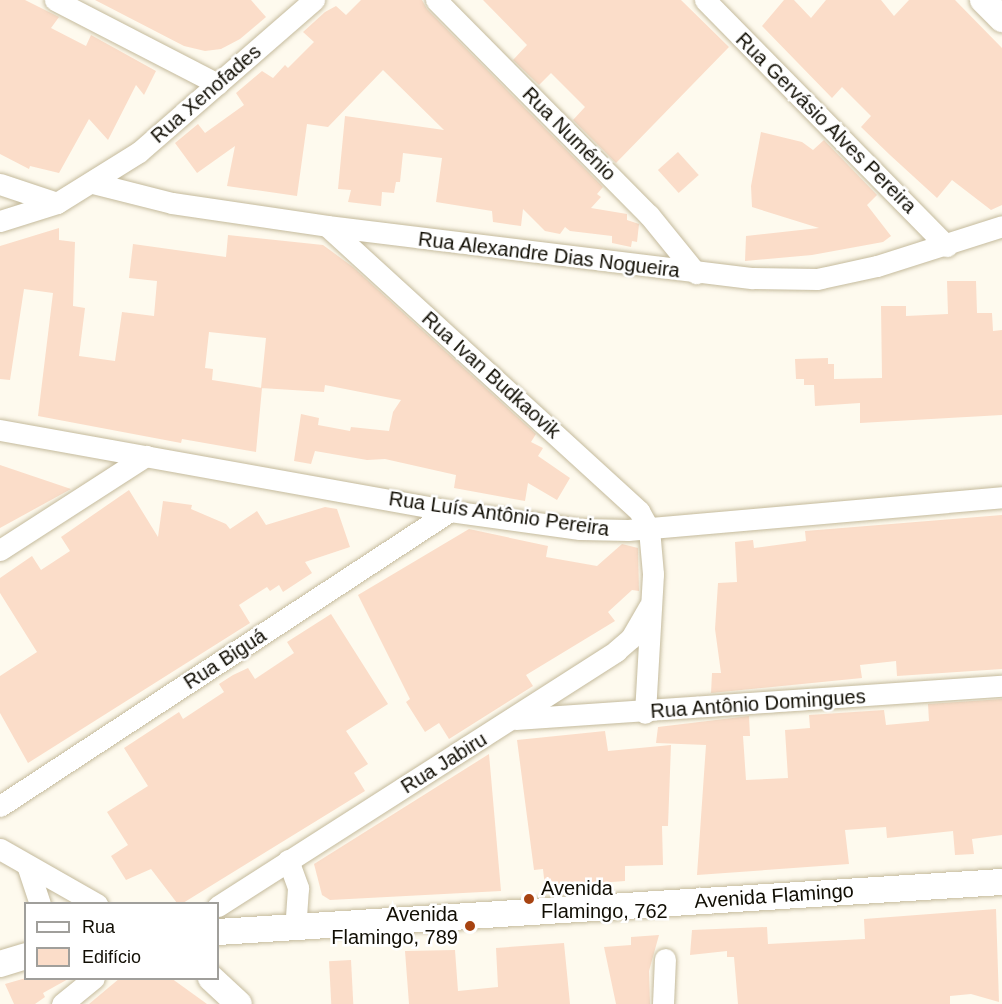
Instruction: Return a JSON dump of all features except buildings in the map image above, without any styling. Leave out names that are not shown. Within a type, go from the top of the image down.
[{"type":"street","points":[[56,0],[218,84]]},
{"type":"street","name":"Rua Xenofades","points":[[0,221],[57,203],[93,183],[139,152],[314,0]]},
{"type":"street","name":"Rua Numénio","points":[[436,0],[649,215],[696,273]]},
{"type":"street","name":"Rua Gervásio Alves Pereira","points":[[705,0],[947,246]]},
{"type":"street","points":[[984,0],[1002,19]]},
{"type":"street","name":"Rua Alexandre Dias Nogueira","points":[[93,183],[172,203],[327,226],[696,273],[817,279],[947,246],[1002,226]]},
{"type":"street","points":[[0,184],[57,203]]},
{"type":"street","name":"Rua Ivan Budkaovik","points":[[327,226],[626,496],[649,528]]},
{"type":"street","name":"Rua Luís Antônio Pereira","points":[[0,430],[450,512],[579,529],[649,528],[1002,497]]},
{"type":"street","points":[[0,550],[146,456]]},
{"type":"street","name":"Rua Biguá","points":[[0,806],[450,512]]},
{"type":"street","points":[[645,713],[652,601],[649,528]]},
{"type":"street","name":"Rua Jabiru","points":[[219,905],[616,651],[631,638],[652,601]]},
{"type":"street","name":"Rua Antônio Domingues","points":[[513,719],[645,713],[1002,686]]},
{"type":"street","points":[[0,849],[95,902]]},
{"type":"street","points":[[288,861],[298,888],[295,927]]},
{"type":"street","points":[[27,865],[40,902]]},
{"type":"street","name":"Avenida Flamingo","points":[[219,932],[1002,882]]},
{"type":"street","points":[[0,964],[24,955]]},
{"type":"street","points":[[663,1004],[666,959]]},
{"type":"street","points":[[62,1004],[92,980]]},
{"type":"street","points":[[213,980],[239,1004]]},
{"type":"place","name":"Avenida Flamingo, 762","points":[[529,899]]},
{"type":"place","name":"Avenida Flamingo, 789","points":[[470,926]]}]
